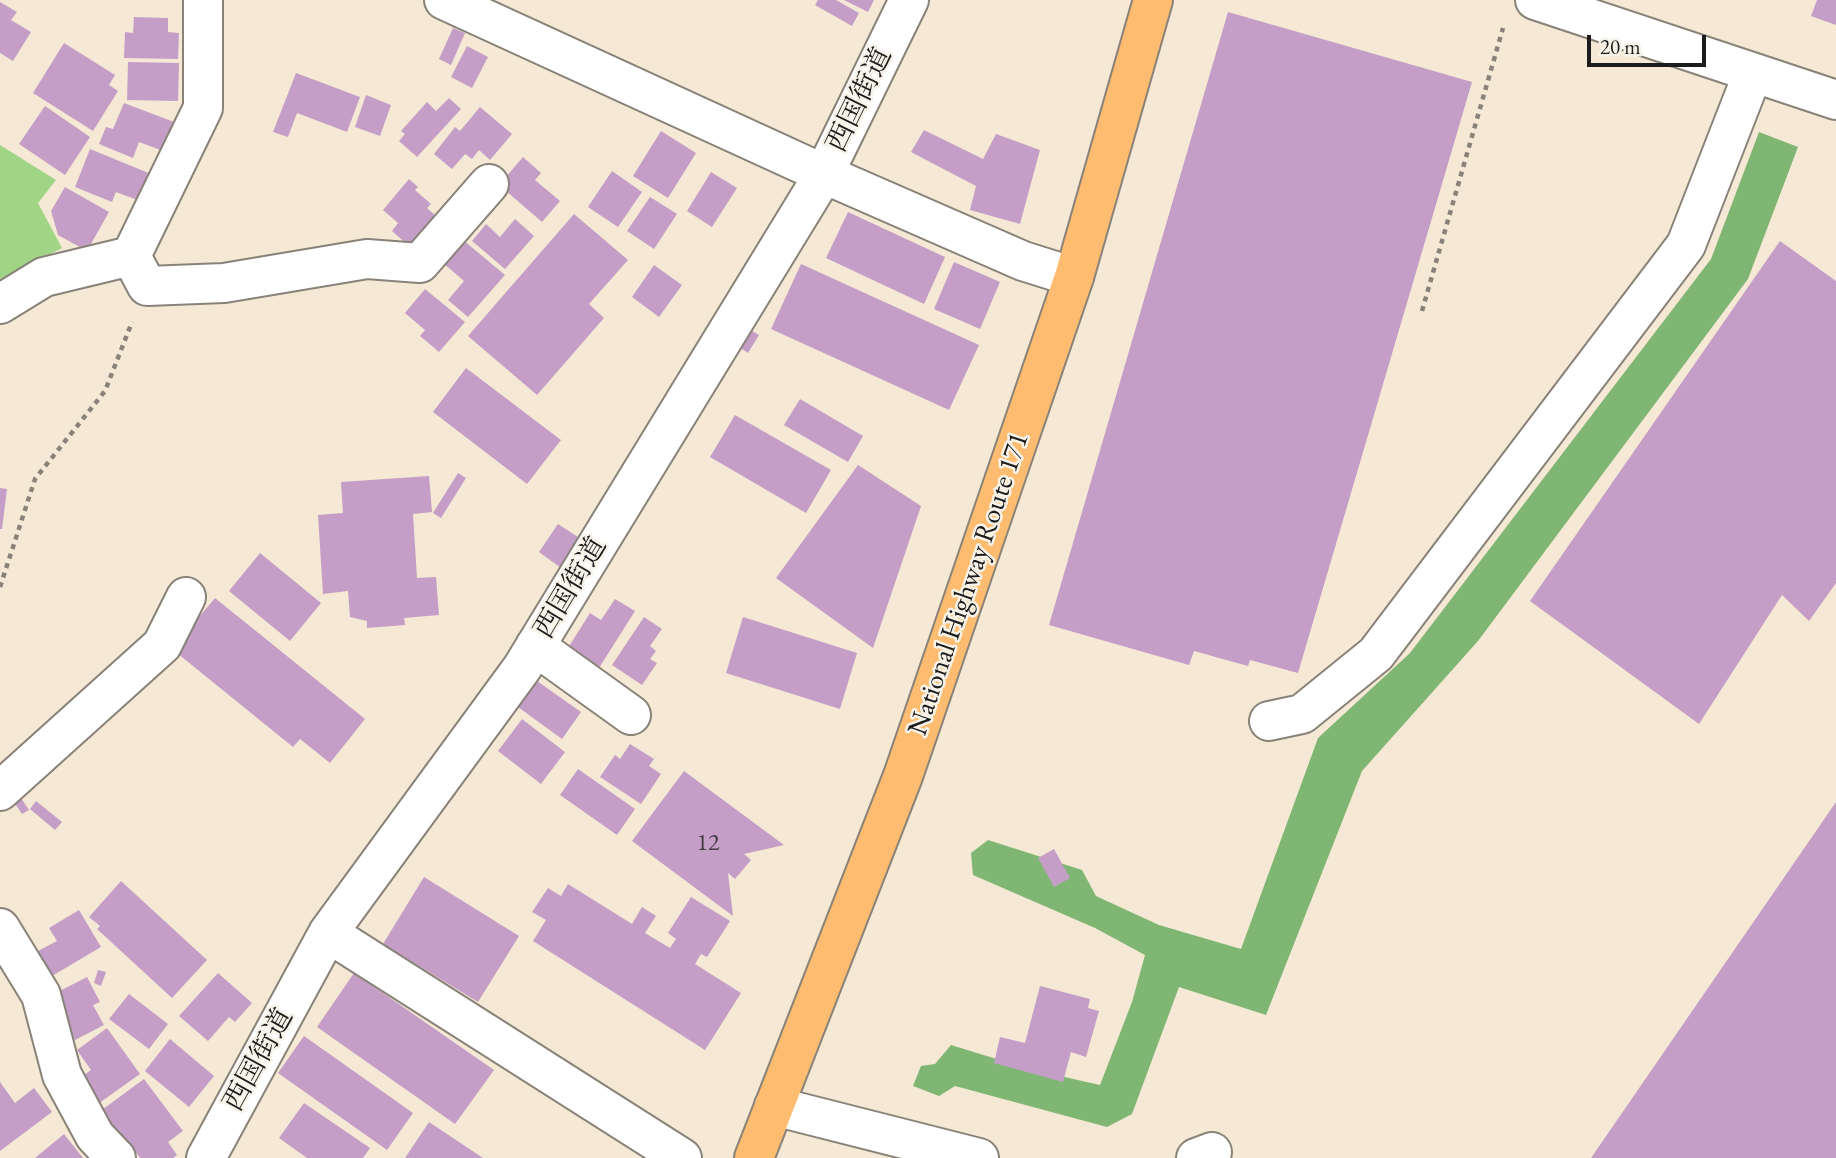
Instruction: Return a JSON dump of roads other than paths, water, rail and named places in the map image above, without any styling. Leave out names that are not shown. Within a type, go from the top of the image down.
[{"type":"highway","name":"National Highway Route 171","points":[[754,1158],[903,776],[1074,277],[1153,0]]},
{"type":"street","points":[[139,271],[203,108],[203,0]]},
{"type":"street","points":[[444,0],[824,174],[1023,261],[1074,277]]},
{"type":"street","name":"西国街道","points":[[206,1158],[328,933],[535,646],[824,174],[909,0]]},
{"type":"street","points":[[1535,0],[1836,100]]},
{"type":"street","points":[[1269,721],[1302,713],[1376,654],[1686,245],[1754,73]]},
{"type":"street","points":[[0,304],[44,277],[139,271],[225,283],[367,260],[420,263],[489,184]]},
{"type":"street","points":[[0,791],[162,645],[186,597]]},
{"type":"street","points":[[535,646],[631,715]]},
{"type":"street","points":[[0,928],[41,995],[62,1075],[95,1136],[116,1158]]},
{"type":"street","points":[[328,933],[682,1158]]},
{"type":"street","points":[[774,1106],[979,1158]]}]
